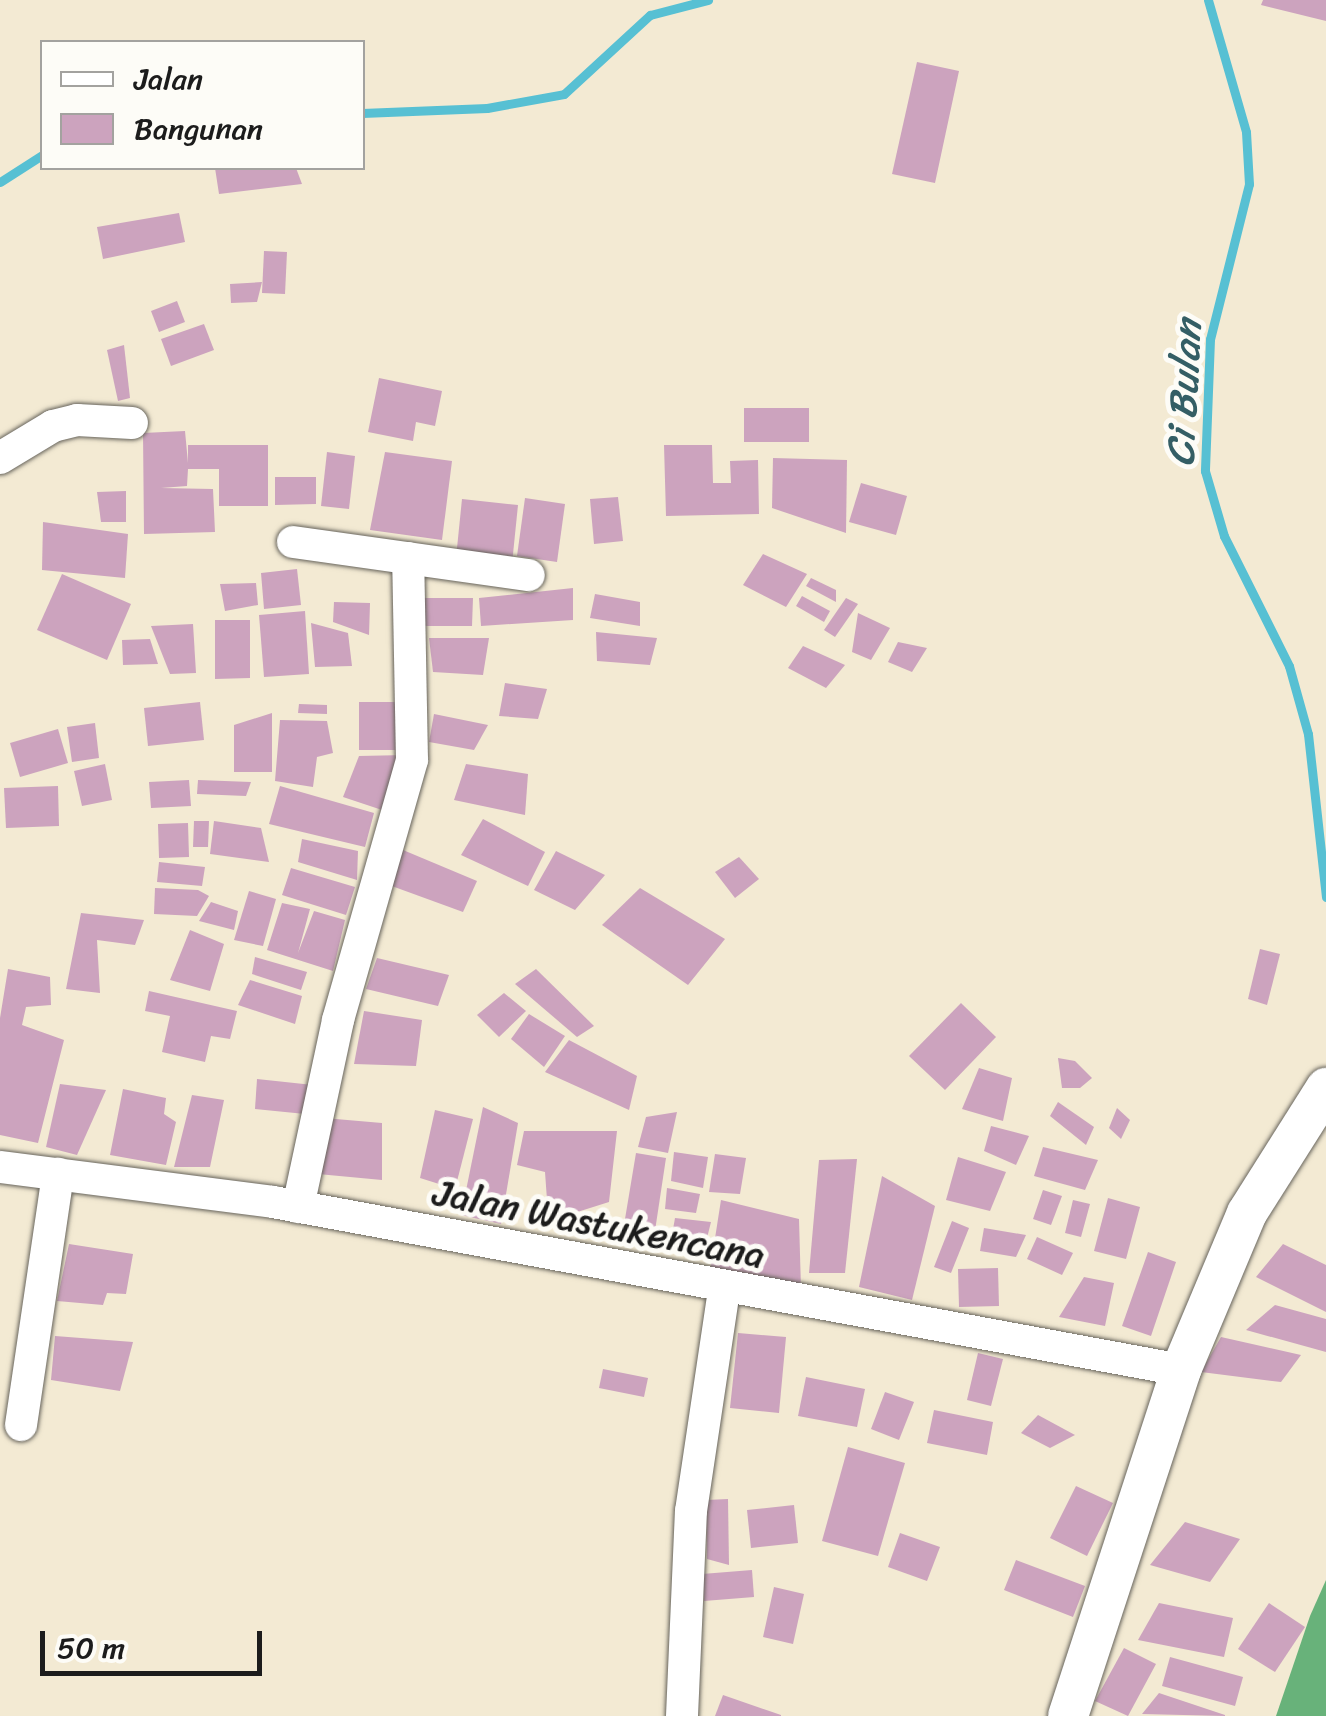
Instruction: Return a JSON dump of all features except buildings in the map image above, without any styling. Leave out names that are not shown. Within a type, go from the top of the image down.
[{"type":"street","points":[[0,458],[53,426],[77,420],[132,424]]},
{"type":"street","points":[[294,542],[528,576]]},
{"type":"street","points":[[298,1207],[338,1020],[412,760],[408,558]]},
{"type":"street","points":[[1068,1716],[1181,1370],[1247,1213],[1322,1094]]},
{"type":"street","name":"Jalan Wastukencana","points":[[0,1167],[298,1207],[724,1289],[1181,1370]]},
{"type":"street","points":[[20,1425],[58,1174]]},
{"type":"street","points":[[682,1716],[691,1511],[724,1289]]},
{"type":"green space","points":[[1326,1580],[1326,1716],[1276,1716],[1310,1616]]},
{"type":"waterway","name":"Ci Bulan","points":[[365,113],[487,108],[564,94],[650,15],[708,0]]},
{"type":"waterway","name":"Ci Bulan","points":[[1208,0],[1246,132],[1249,184],[1210,339],[1205,471],[1224,536],[1289,666],[1308,734],[1326,897]]},
{"type":"waterway","name":"Ci Bulan","points":[[0,182],[40,156]]}]
